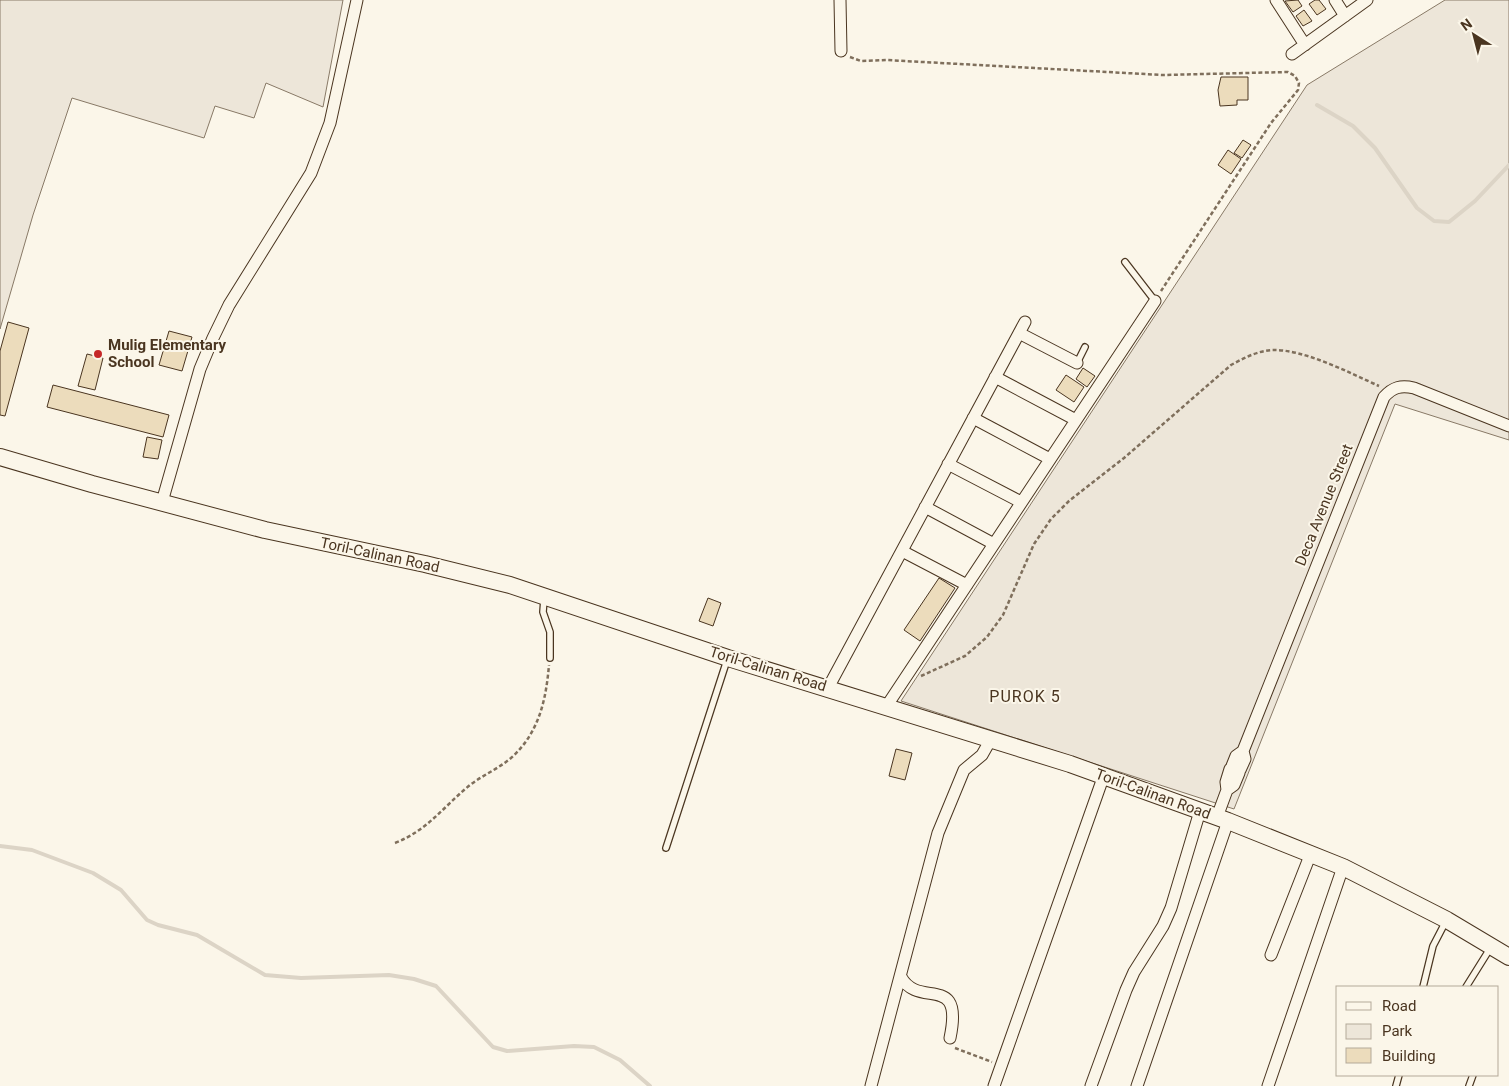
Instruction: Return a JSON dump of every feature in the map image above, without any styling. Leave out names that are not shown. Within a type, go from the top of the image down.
[{"type":"main road","name":"Toril-Calinan Road","points":[[0,457],[265,530],[464,573],[545,596],[728,658],[1104,775],[1343,867],[1447,920],[1509,957]]},
{"type":"street","points":[[162,502],[200,369],[213,338],[233,298],[311,173],[330,123],[356,0]]},
{"type":"street","points":[[840,0],[841,51]]},
{"type":"street","points":[[1276,0],[1305,45]]},
{"type":"street","points":[[1335,0],[1345,16]]},
{"type":"street","points":[[1292,54],[1367,0]]},
{"type":"street","points":[[886,707],[1155,301]]},
{"type":"street","points":[[828,688],[1024,322]]},
{"type":"street","points":[[1018,333],[1077,363]]},
{"type":"street","points":[[994,377],[1076,420]]},
{"type":"street","points":[[1389,392],[1400,386],[1414,388],[1509,426]]},
{"type":"street","name":"Deca Avenue Street","points":[[1137,1086],[1222,819],[1227,790],[1234,785],[1235,769],[1245,759],[1243,751],[1380,404],[1389,392]]},
{"type":"street","points":[[973,418],[1050,459]]},
{"type":"street","points":[[948,464],[1022,502]]},
{"type":"street","points":[[925,507],[994,544]]},
{"type":"street","points":[[902,551],[967,585]]},
{"type":"street","points":[[871,1086],[888,1013],[901,977],[938,833],[946,809],[964,770],[982,756],[992,739]]},
{"type":"street","points":[[994,1086],[1104,775]]},
{"type":"street","points":[[1091,1086],[1134,972],[1163,926],[1171,908],[1200,811]]},
{"type":"street","points":[[1271,955],[1310,853]]},
{"type":"street","points":[[1268,1086],[1343,867]]},
{"type":"street","points":[[901,977],[911,989],[942,996],[947,1000],[953,1012],[950,1038]]},
{"type":"lane","points":[[1125,262],[1155,301]]},
{"type":"lane","points":[[1077,363],[1085,347]]},
{"type":"lane","points":[[545,596],[543,612],[550,632],[550,658]]},
{"type":"lane","points":[[666,848],[728,658]]},
{"type":"lane","points":[[1423,986],[1433,946],[1447,920]]},
{"type":"lane","points":[[1467,986],[1491,946]]},
{"type":"path","points":[[841,51],[861,61],[886,60],[1164,74],[1288,72],[1295,76],[1299,83],[1298,90],[1271,123],[1155,301]]},
{"type":"path","points":[[902,684],[965,656],[987,638],[1003,615],[1034,544],[1051,519],[1069,501],[1124,458],[1231,365],[1252,354],[1272,350],[1301,354],[1389,392]]},
{"type":"path","points":[[395,843],[422,830],[470,785],[511,758],[524,744],[541,713],[550,658]]},
{"type":"path","points":[[950,1038],[953,1047],[958,1050],[1002,1065]]},
{"type":"green space","points":[[0,0],[343,0],[323,107],[266,83],[254,118],[215,106],[204,138],[72,98],[33,215],[0,329]]},
{"type":"green space","points":[[1445,0],[1509,0],[1509,440],[1395,404],[1234,809],[901,701],[1307,85]]},
{"type":"building","points":[[1298,0],[1302,6],[1293,12],[1285,1]]},
{"type":"building","points":[[1319,0],[1326,9],[1317,15],[1309,4]]},
{"type":"building","points":[[1304,10],[1312,21],[1303,26],[1296,16]]},
{"type":"building","points":[[1221,77],[1248,77],[1248,100],[1237,100],[1237,105],[1220,106],[1218,90]]},
{"type":"building","points":[[1243,140],[1251,145],[1242,158],[1234,153]]},
{"type":"building","points":[[1228,150],[1241,159],[1231,174],[1218,165]]},
{"type":"building","points":[[8,322],[29,328],[5,416],[0,415],[0,351]]},
{"type":"building","points":[[169,331],[192,337],[182,371],[159,365]]},
{"type":"building","points":[[87,354],[103,358],[95,390],[78,386]]},
{"type":"building","points":[[1083,368],[1095,376],[1087,387],[1076,379]]},
{"type":"building","points":[[1066,375],[1084,387],[1074,402],[1056,390]]},
{"type":"building","points":[[53,385],[169,415],[163,437],[47,407]]},
{"type":"building","points":[[147,437],[162,440],[158,459],[143,457]]},
{"type":"building","points":[[939,578],[955,588],[920,641],[904,630]]},
{"type":"building","points":[[708,598],[721,603],[713,626],[699,621]]},
{"type":"building","points":[[896,749],[912,753],[905,780],[889,776]]},
{"type":"waterway","points":[[1317,105],[1353,126],[1375,148],[1417,208],[1434,221],[1449,222],[1475,201],[1509,165]]},
{"type":"waterway","points":[[0,846],[32,850],[93,873],[121,890],[147,920],[158,925],[197,935],[265,975],[301,978],[389,975],[414,979],[436,986],[493,1047],[507,1051],[574,1046],[594,1047],[620,1060],[650,1086]]},
{"type":"place","name":"Mulig Elementary School","points":[[98,354]]},
{"type":"district","name":"PUROK 5","points":[[1025,696]]}]
